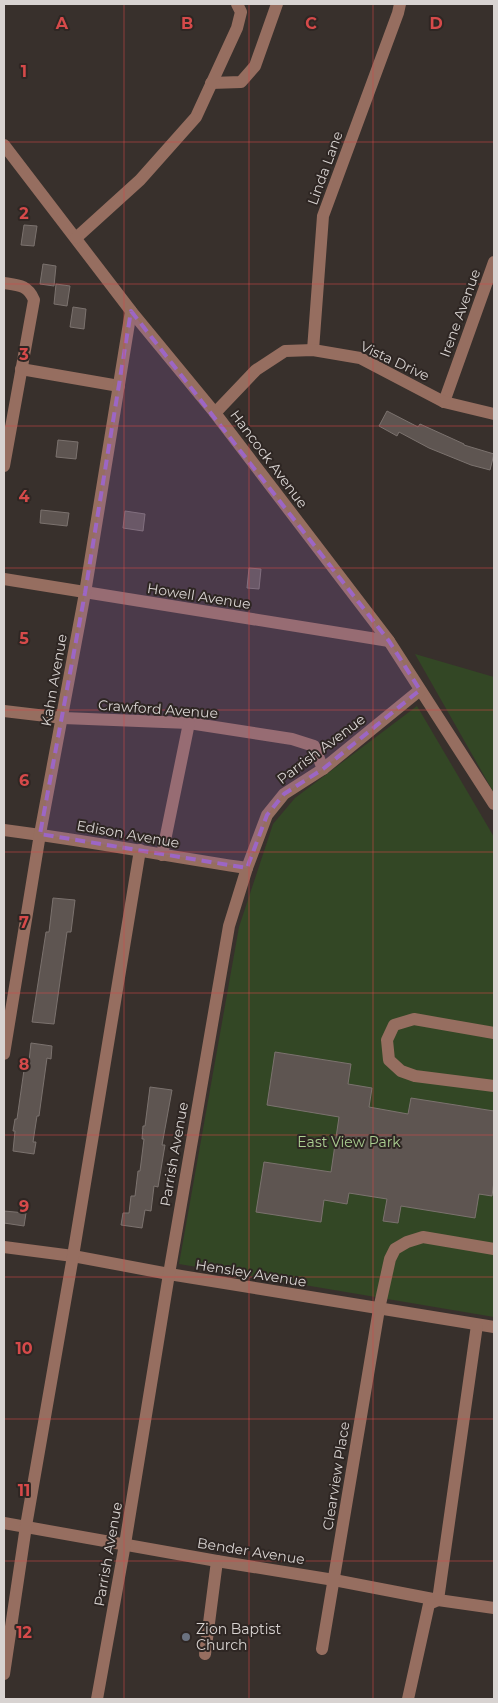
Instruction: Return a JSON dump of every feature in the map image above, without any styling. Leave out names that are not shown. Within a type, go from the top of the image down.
[{"type":"street","points":[[76,238],[140,180],[196,117],[237,28],[241,12],[237,4]]},
{"type":"street","points":[[211,84],[241,82],[255,66],[277,4]]},
{"type":"street","name":"Linda Lane","points":[[312,350],[323,216],[400,4]]},
{"type":"street","name":"Hancock Avenue","points":[[4,144],[131,311],[215,413],[389,641],[494,804]]},
{"type":"street","name":"Irene Avenue","points":[[444,402],[494,262]]},
{"type":"street","points":[[4,283],[19,285],[25,288],[30,292],[34,300],[4,466]]},
{"type":"street","name":"Kahn Avenue","points":[[4,1054],[40,834],[85,593],[131,311]]},
{"type":"street","name":"Vista Drive","points":[[215,413],[256,370],[285,351],[312,350],[360,358],[444,402],[494,414]]},
{"type":"street","points":[[21,369],[119,386]]},
{"type":"street","name":"Howell Avenue","points":[[4,579],[389,641]]},
{"type":"street","name":"Parrish Avenue","points":[[97,1699],[125,1544],[229,926],[247,868],[267,815],[284,794],[323,769],[420,690]]},
{"type":"street","name":"Crawford Avenue","points":[[4,711],[63,718],[189,723],[292,739],[314,746],[323,769]]},
{"type":"street","points":[[162,855],[189,723]]},
{"type":"street","name":"Edison Avenue","points":[[4,830],[40,834],[247,868]]},
{"type":"street","points":[[4,1674],[26,1526],[140,850]]},
{"type":"street","points":[[494,1033],[414,1019],[394,1025],[387,1040],[389,1060],[401,1071],[415,1076],[494,1086]]},
{"type":"street","name":"Clearview Place","points":[[322,1649],[379,1309],[390,1259],[395,1249],[407,1242],[423,1238],[494,1248]]},
{"type":"street","name":"Hensley Avenue","points":[[4,1247],[72,1256],[169,1274],[494,1327]]},
{"type":"street","points":[[408,1699],[428,1604],[438,1600],[477,1324]]},
{"type":"street","name":"Bender Avenue","points":[[4,1523],[334,1580],[438,1600],[494,1608]]},
{"type":"street","points":[[205,1654],[218,1561]]},
{"type":"highlighted area","points":[[131,311],[389,641],[420,690],[323,769],[284,794],[267,815],[247,868],[40,834],[85,593]]},
{"type":"green space","points":[[415,654],[494,677],[494,793]]},
{"type":"green space","name":"East View Park","points":[[417,706],[494,837],[494,1317],[179,1264],[239,927],[273,824],[295,798]]},
{"type":"building","points":[[24,225],[37,226],[34,246],[21,245]]},
{"type":"building","points":[[43,264],[56,266],[54,286],[40,284]]},
{"type":"building","points":[[56,284],[70,286],[67,306],[54,304]]},
{"type":"building","points":[[73,307],[86,309],[84,329],[70,327]]},
{"type":"building","points":[[387,411],[418,427],[420,424],[464,445],[494,454],[490,470],[471,465],[429,448],[399,432],[397,436],[379,426]]},
{"type":"building","points":[[58,440],[78,442],[76,459],[56,457]]},
{"type":"building","points":[[41,510],[69,513],[67,526],[40,523]]},
{"type":"building","points":[[125,511],[145,514],[143,531],[123,528]]},
{"type":"building","points":[[249,568],[261,569],[259,589],[247,588]]},
{"type":"building","points":[[53,898],[75,900],[71,932],[67,932],[54,1024],[32,1022],[46,932],[49,932]]},
{"type":"building","points":[[31,1043],[52,1046],[51,1059],[47,1058],[39,1116],[37,1116],[33,1142],[36,1142],[34,1154],[13,1151],[15,1119],[17,1119],[24,1070],[28,1070]]},
{"type":"building","points":[[275,1052],[351,1064],[348,1084],[372,1088],[369,1107],[408,1114],[411,1098],[494,1111],[494,1181],[492,1196],[479,1194],[475,1218],[401,1206],[398,1223],[383,1221],[387,1199],[349,1193],[347,1204],[324,1200],[321,1222],[256,1212],[264,1162],[331,1172],[339,1117],[267,1105]]},
{"type":"building","points":[[150,1087],[172,1090],[162,1145],[165,1145],[158,1187],[154,1186],[151,1211],[145,1210],[142,1228],[121,1225],[123,1213],[129,1213],[131,1196],[135,1196],[144,1139],[142,1139],[143,1126],[145,1126]]},
{"type":"building","points":[[4,1211],[26,1213],[24,1226],[4,1223]]},
{"type":"place","name":"Zion Baptist Church","points":[[186,1637]]}]
